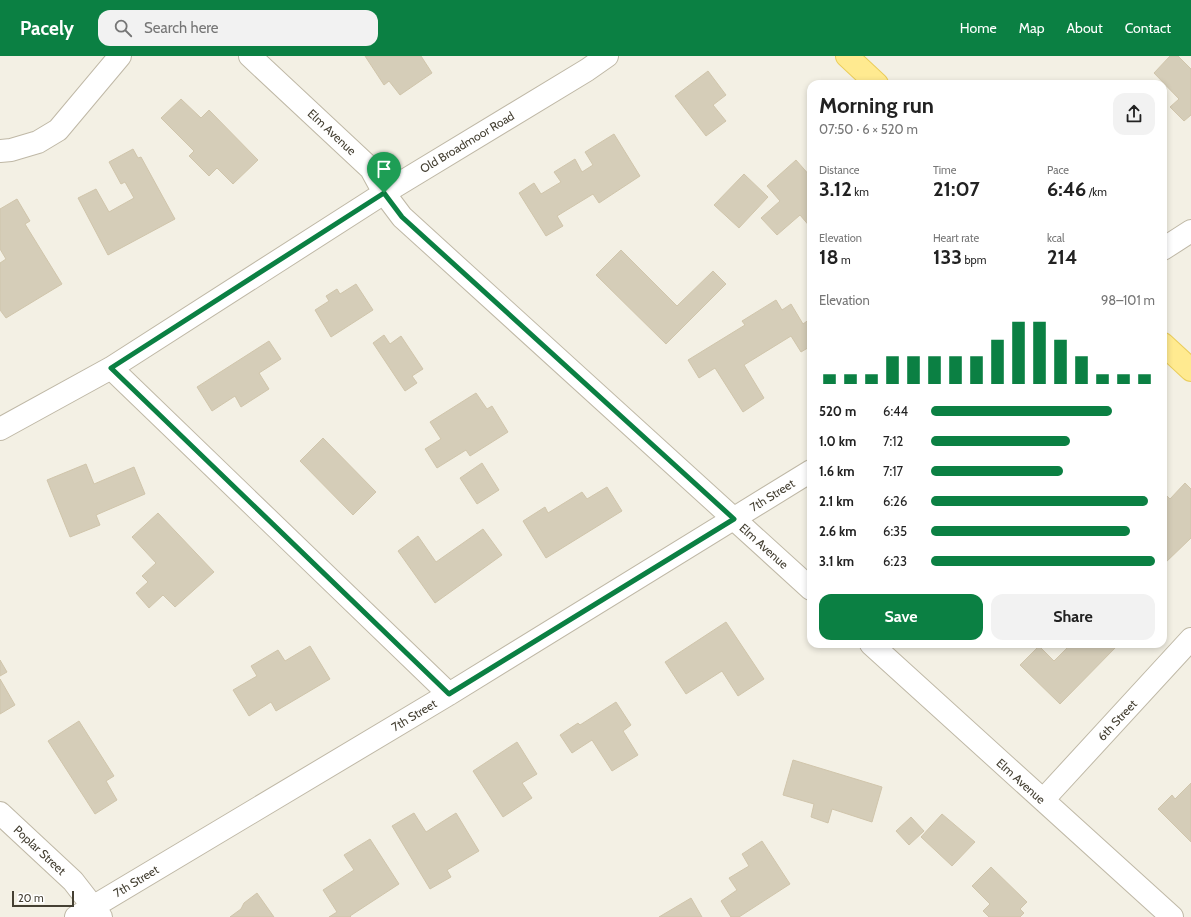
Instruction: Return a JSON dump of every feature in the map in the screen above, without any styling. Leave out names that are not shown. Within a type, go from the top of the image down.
[{"type":"main road","points":[[847,56],[873,80]]},
{"type":"main road","points":[[1167,348],[1191,370]]},
{"type":"street","points":[[0,151],[38,142],[58,130],[120,56]]},
{"type":"street","name":"Elm Avenue","points":[[250,56],[371,169],[384,193],[402,217],[807,585]]},
{"type":"street","name":"Old Broadmoor Road","points":[[0,429],[111,368],[384,193],[587,70],[607,56]]},
{"type":"street","points":[[1167,246],[1191,231]]},
{"type":"street","points":[[111,368],[449,694]]},
{"type":"street","name":"7th Street","points":[[90,913],[734,519],[807,473]]},
{"type":"street","name":"6th Street","points":[[1043,800],[1191,640]]},
{"type":"street","name":"Elm Avenue","points":[[875,648],[1172,917]]},
{"type":"street","name":"Poplar Street","points":[[0,813],[73,881],[90,913]]},
{"type":"building","points":[[365,56],[421,56],[432,73],[400,95],[389,81],[384,85]]},
{"type":"building","points":[[1170,56],[1178,56],[1191,69],[1191,115],[1184,121],[1170,107],[1179,99],[1167,87],[1167,80],[1161,80],[1154,73]]},
{"type":"building","points":[[708,71],[726,95],[713,105],[726,121],[706,136],[675,96]]},
{"type":"building","points":[[181,99],[201,118],[209,110],[258,160],[233,184],[217,168],[209,176],[189,156],[194,151],[161,118]]},
{"type":"building","points":[[614,134],[640,176],[599,203],[593,194],[557,216],[563,226],[546,236],[519,193],[534,183],[541,194],[561,182],[554,172],[575,159],[582,172],[593,165],[585,152]]},
{"type":"building","points":[[133,149],[138,158],[141,157],[175,219],[108,255],[78,198],[96,189],[109,212],[134,198],[125,182],[121,184],[109,162]]},
{"type":"building","points":[[796,160],[807,172],[807,223],[800,215],[777,235],[761,218],[780,201],[767,186]]},
{"type":"building","points":[[744,174],[768,197],[739,228],[714,205]]},
{"type":"building","points":[[17,199],[30,221],[25,224],[62,284],[6,318],[0,310],[0,263],[6,259],[0,249],[0,209]]},
{"type":"building","points":[[621,250],[677,306],[713,271],[726,284],[666,344],[596,275]]},
{"type":"building","points":[[356,284],[373,310],[331,337],[315,310],[329,301],[326,296],[337,289],[340,294]]},
{"type":"building","points":[[776,300],[782,310],[791,304],[803,324],[807,321],[807,348],[801,352],[791,336],[744,365],[764,398],[743,412],[715,368],[699,378],[688,360],[745,325],[742,321]]},
{"type":"building","points":[[384,335],[390,344],[401,336],[423,369],[412,376],[417,383],[405,391],[373,343]]},
{"type":"building","points":[[269,341],[281,359],[259,373],[269,389],[241,407],[235,396],[212,411],[197,387]]},
{"type":"building","points":[[476,393],[487,409],[492,406],[508,432],[470,456],[466,450],[437,468],[425,449],[441,439],[430,422]]},
{"type":"building","points":[[323,438],[376,492],[353,515],[300,461]]},
{"type":"building","points":[[482,463],[499,490],[477,504],[460,478]]},
{"type":"building","points":[[86,464],[94,484],[134,467],[145,494],[96,515],[100,525],[70,537],[47,480]]},
{"type":"building","points":[[1185,483],[1191,489],[1191,538],[1167,561],[1167,496],[1170,499]]},
{"type":"building","points":[[607,487],[622,511],[546,558],[523,521],[545,507],[548,513],[582,492],[587,499]]},
{"type":"building","points":[[158,513],[214,572],[175,607],[163,595],[149,608],[136,593],[148,582],[142,576],[156,563],[132,537]]},
{"type":"building","points":[[483,529],[502,555],[435,603],[398,551],[418,536],[436,562]]},
{"type":"building","points":[[726,622],[764,679],[738,696],[722,671],[686,694],[665,662]]},
{"type":"building","points":[[310,646],[330,679],[276,711],[271,702],[249,716],[233,690],[257,676],[251,666],[278,650],[285,661]]},
{"type":"building","points":[[1037,648],[1041,648],[1054,661],[1067,648],[1115,648],[1060,704],[1020,665]]},
{"type":"building","points":[[0,660],[7,672],[0,676]]},
{"type":"building","points":[[0,679],[15,705],[0,714]]},
{"type":"building","points":[[616,702],[631,725],[623,731],[638,755],[612,771],[592,740],[572,753],[560,735],[578,723],[580,725]]},
{"type":"building","points":[[79,721],[114,776],[106,781],[117,800],[95,814],[48,741]]},
{"type":"building","points":[[517,742],[537,774],[522,783],[532,798],[503,817],[473,771]]},
{"type":"building","points":[[793,760],[882,787],[872,822],[832,809],[828,823],[811,817],[814,804],[783,795]]},
{"type":"building","points":[[1191,783],[1191,842],[1158,809],[1172,795],[1175,799]]},
{"type":"building","points":[[414,813],[426,832],[456,813],[479,851],[447,870],[451,877],[430,889],[392,826]]},
{"type":"building","points":[[942,814],[975,842],[952,866],[921,837]]},
{"type":"building","points":[[911,817],[924,831],[909,845],[896,831]]},
{"type":"building","points":[[370,839],[399,884],[350,916],[351,917],[329,917],[337,912],[323,890],[354,870],[344,855]]},
{"type":"building","points":[[762,841],[790,884],[739,917],[731,917],[721,901],[737,890],[729,878],[749,866],[742,854]]},
{"type":"building","points":[[991,867],[1027,902],[1020,909],[1024,913],[1020,917],[989,917],[983,911],[990,904],[972,886]]},
{"type":"building","points":[[257,893],[274,917],[230,917],[241,909],[244,903]]},
{"type":"building","points":[[691,898],[702,917],[659,917]]},
{"type":"route","points":[[384,193],[402,217],[734,519],[449,694],[111,368],[384,193]]}]
